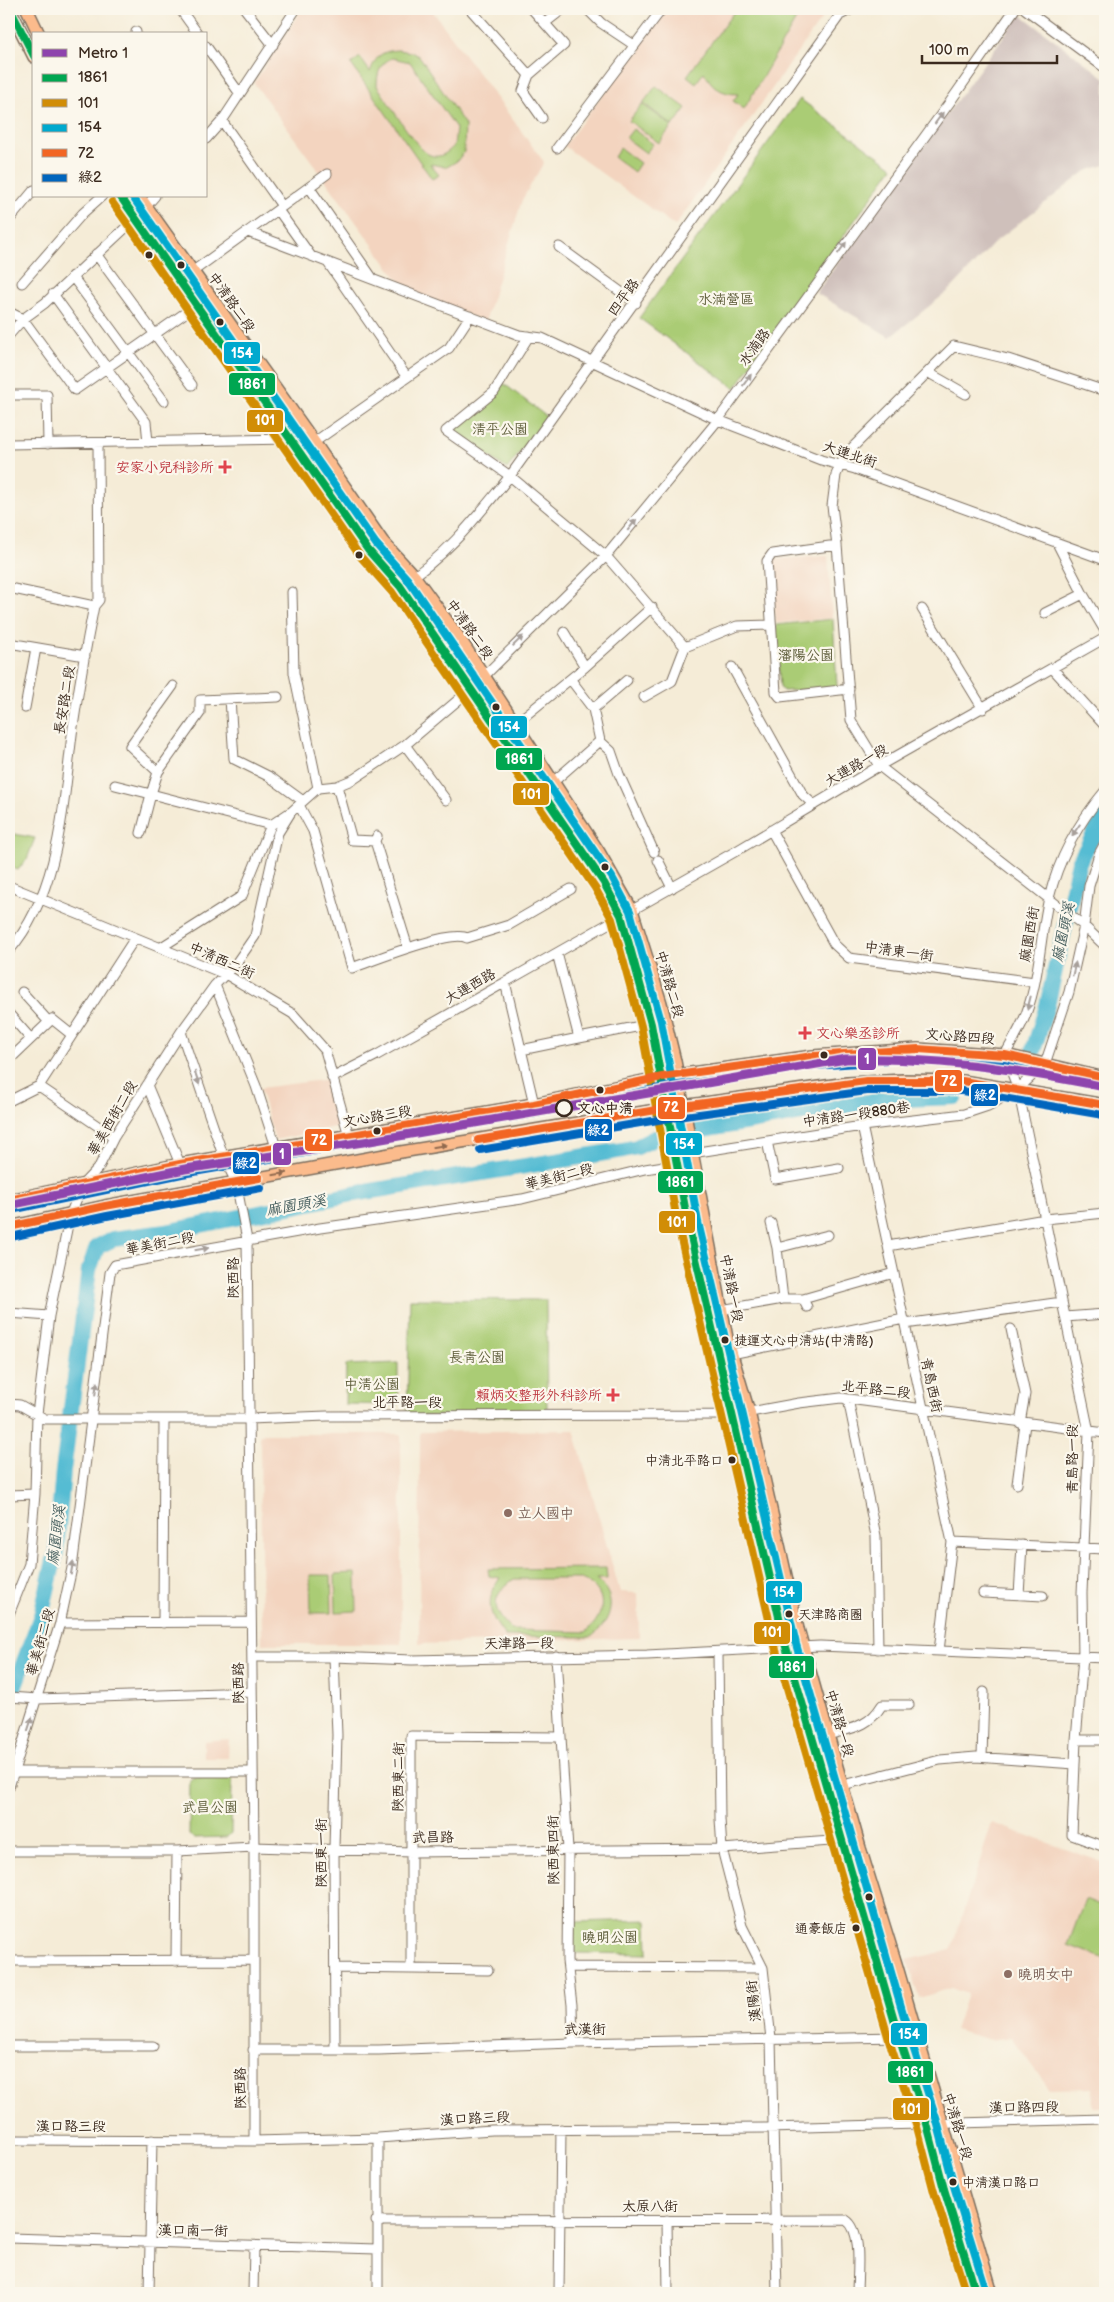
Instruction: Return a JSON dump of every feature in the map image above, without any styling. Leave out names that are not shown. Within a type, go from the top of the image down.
[{"type":"main road","points":[[27,9],[37,32]]},
{"type":"main road","points":[[10,14],[32,53]]},
{"type":"main road","name":"中清路二段","points":[[121,198],[195,306],[368,550],[400,586],[604,883],[620,916],[651,1024],[675,1149]]},
{"type":"main road","name":"中清路二段","points":[[140,198],[383,542],[415,577],[484,675],[552,783],[599,852],[632,910],[661,1002],[678,1075],[686,1124]]},
{"type":"main road","name":"文心路四段","points":[[662,1077],[813,1056],[918,1049],[1005,1054],[1105,1078]]},
{"type":"main road","name":"文心路三段","points":[[9,1200],[180,1164],[534,1104],[662,1077]]},
{"type":"main road","points":[[9,1228],[236,1182],[668,1108],[866,1081],[963,1081],[1105,1105]]},
{"type":"main road","name":"中清路一段","points":[[686,1124],[721,1310],[731,1354],[749,1412],[803,1647],[992,2293]]},
{"type":"main road","name":"中清路一段","points":[[675,1149],[688,1224],[734,1415],[786,1647],[976,2293]]},
{"type":"street","points":[[180,9],[197,32]]},
{"type":"street","points":[[245,9],[273,45]]},
{"type":"street","points":[[208,137],[222,121],[296,9]]},
{"type":"street","points":[[470,9],[529,75]]},
{"type":"street","points":[[532,9],[564,45],[529,75],[523,91],[542,118]]},
{"type":"street","points":[[545,23],[563,9]]},
{"type":"street","points":[[588,9],[601,23],[634,44]]},
{"type":"street","points":[[557,148],[662,9]]},
{"type":"street","name":"四平路","points":[[400,586],[415,577],[454,544],[510,476],[636,302],[838,12],[852,9]]},
{"type":"street","name":"水湳路","points":[[484,675],[606,556],[718,420],[950,102],[1015,9]]},
{"type":"street","points":[[1025,9],[1105,68]]},
{"type":"street","points":[[208,49],[240,94]]},
{"type":"street","points":[[222,121],[311,256]]},
{"type":"street","points":[[192,272],[327,174]]},
{"type":"street","points":[[309,187],[374,280]]},
{"type":"street","points":[[9,220],[32,192]]},
{"type":"street","points":[[22,283],[83,213],[100,198]]},
{"type":"street","points":[[9,335],[23,319],[135,219],[153,198]]},
{"type":"street","name":"大連北街","points":[[248,232],[524,336],[542,338],[592,363],[718,420],[821,460],[840,465],[1105,560]]},
{"type":"street","points":[[559,247],[636,302]]},
{"type":"street","points":[[96,254],[192,385]]},
{"type":"street","points":[[328,262],[406,376]]},
{"type":"street","points":[[72,276],[164,400]]},
{"type":"street","points":[[53,294],[146,422],[148,442]]},
{"type":"street","points":[[9,312],[23,319],[75,390],[195,306]]},
{"type":"street","points":[[313,442],[448,348],[470,316]]},
{"type":"street","points":[[524,336],[494,392],[446,431],[510,476],[606,556],[685,646]]},
{"type":"street","points":[[1105,391],[1008,360],[954,346],[851,449],[840,465],[834,481],[832,506],[837,545],[851,720],[880,766],[1049,898],[1084,926],[1105,946]]},
{"type":"street","points":[[929,373],[966,394]]},
{"type":"street","points":[[9,395],[47,395],[48,444]]},
{"type":"street","points":[[9,444],[290,439],[305,429]]},
{"type":"street","name":"長安路二段","points":[[9,952],[34,915],[41,899],[49,873],[62,813],[85,656],[94,606],[99,600],[98,442]]},
{"type":"street","points":[[1057,543],[1083,594],[1105,631]]},
{"type":"street","points":[[837,545],[772,554],[766,561],[776,692],[780,697],[849,689]]},
{"type":"street","points":[[9,588],[94,606]]},
{"type":"street","points":[[292,592],[294,673],[318,788],[337,786],[354,780],[405,745],[470,690],[484,675]]},
{"type":"street","points":[[1045,613],[1083,594]]},
{"type":"street","points":[[515,724],[571,680],[652,607]]},
{"type":"street","points":[[922,608],[983,709]]},
{"type":"street","points":[[685,646],[737,626],[771,624]]},
{"type":"street","points":[[564,632],[586,667]]},
{"type":"street","name":"大連路一段","points":[[620,916],[672,888],[880,766],[1105,638]]},
{"type":"street","points":[[9,643],[85,656]]},
{"type":"street","points":[[644,696],[672,681],[685,646]]},
{"type":"street","points":[[24,708],[36,648]]},
{"type":"street","points":[[732,667],[803,795],[814,805]]},
{"type":"street","points":[[1053,669],[1105,726]]},
{"type":"street","points":[[571,680],[593,708],[600,741],[611,751],[619,774],[672,888]]},
{"type":"street","points":[[593,708],[627,680]]},
{"type":"street","points":[[158,772],[130,746],[173,686]]},
{"type":"street","points":[[141,833],[158,772],[200,713],[200,700],[278,697]]},
{"type":"street","points":[[230,699],[234,759],[270,777],[301,803],[313,832],[352,968],[432,940],[462,935],[467,938],[479,936],[509,925],[571,889]]},
{"type":"street","points":[[552,783],[600,741]]},
{"type":"street","points":[[405,745],[446,800]]},
{"type":"street","points":[[115,784],[271,825],[242,896],[160,948]]},
{"type":"street","points":[[337,786],[352,840],[376,839],[408,948]]},
{"type":"street","name":"華美西街二段","points":[[271,825],[291,812],[318,788]]},
{"type":"street","name":"麻園西街","points":[[1005,1054],[1026,1015],[1049,898],[1068,842],[1105,791]]},
{"type":"street","name":"華美西街二段","points":[[9,1614],[29,1564],[49,1316],[70,1215],[83,1184],[99,1167],[114,1137],[181,1032],[216,985],[227,975],[255,936],[278,833],[291,812]]},
{"type":"street","name":"中清東一街","points":[[771,830],[834,944],[849,958],[1034,982]]},
{"type":"street","points":[[1045,1064],[1069,992],[1084,926],[1089,886],[1099,854],[1105,844]]},
{"type":"street","name":"中清西二街","points":[[9,886],[227,975],[294,1014],[325,1050],[349,1136]]},
{"type":"street","name":"大連西路","points":[[332,1078],[377,1055],[620,916]]},
{"type":"street","points":[[9,1101],[39,1086],[135,938]]},
{"type":"street","points":[[557,952],[579,1038]]},
{"type":"street","points":[[505,982],[534,1104]]},
{"type":"street","points":[[216,985],[256,1086],[276,1147]]},
{"type":"street","points":[[22,992],[49,1022]]},
{"type":"street","points":[[9,1014],[31,1039]]},
{"type":"street","points":[[10,1056],[52,1018],[72,1035]]},
{"type":"street","points":[[522,1050],[651,1024]]},
{"type":"street","points":[[181,1032],[224,1158],[236,1182]]},
{"type":"street","points":[[1005,1054],[1018,1089]]},
{"type":"street","name":"中清路一段880巷","points":[[691,1150],[964,1114],[988,1106],[1018,1089],[1045,1064]]},
{"type":"street","points":[[147,1085],[180,1164]]},
{"type":"street","points":[[39,1086],[114,1137]]},
{"type":"street","name":"青島路一段","points":[[1018,1089],[1089,1432],[1082,1593],[1083,1657],[1076,1740],[1072,1835],[1105,1847]]},
{"type":"street","name":"青島西街","points":[[862,1126],[952,1542],[939,1651]]},
{"type":"street","points":[[767,1141],[775,1179],[839,1168]]},
{"type":"street","name":"華美街二段","points":[[9,1787],[38,1699],[60,1623],[75,1553],[110,1272],[115,1265],[247,1240],[522,1200],[646,1169],[677,1164]]},
{"type":"street","name":"陝西路","points":[[236,1182],[247,1240],[254,1847],[254,2140]]},
{"type":"street","points":[[888,1246],[1045,1219],[1105,1213]]},
{"type":"street","points":[[770,1223],[776,1248],[783,1299]]},
{"type":"street","points":[[776,1248],[828,1236]]},
{"type":"street","points":[[721,1310],[783,1299],[805,1303],[894,1273]]},
{"type":"street","points":[[731,1354],[905,1321],[1062,1302]]},
{"type":"street","points":[[9,1313],[49,1316]]},
{"type":"street","points":[[1065,1317],[1105,1314]]},
{"type":"street","points":[[1011,1330],[1024,1394],[1017,1484]]},
{"type":"street","points":[[848,1398],[876,1536],[878,1649]]},
{"type":"street","name":"北平路二段","points":[[734,1415],[799,1403],[848,1398],[1105,1433]]},
{"type":"street","points":[[9,1404],[20,1405],[41,1416]]},
{"type":"street","name":"北平路一段","points":[[41,1416],[80,1419],[164,1420],[337,1416],[734,1415]]},
{"type":"street","points":[[163,1623],[164,1420]]},
{"type":"street","points":[[9,1495],[35,1494]]},
{"type":"street","points":[[952,1542],[1105,1549]]},
{"type":"street","points":[[1019,1595],[1022,1545]]},
{"type":"street","points":[[983,1593],[1043,1596]]},
{"type":"street","points":[[60,1623],[250,1622]]},
{"type":"street","name":"天津路一段","points":[[252,1658],[334,1657],[412,1660],[718,1652],[803,1647],[1105,1658]]},
{"type":"street","name":"漢陽街","points":[[718,1652],[722,1848],[742,1926],[763,1968],[771,2039],[777,2293]]},
{"type":"street","name":"陜西東四街","points":[[556,1656],[568,1850],[569,1967],[573,2043]]},
{"type":"street","name":"陜西東一街","points":[[334,1657],[336,1735],[334,1848],[335,2050]]},
{"type":"street","points":[[9,1697],[38,1699],[252,1692]]},
{"type":"street","points":[[982,1757],[984,1692]]},
{"type":"street","points":[[828,1735],[867,1723],[874,1717],[882,1705],[908,1705]]},
{"type":"street","name":"陜西東二街","points":[[411,1968],[411,1736],[561,1737]]},
{"type":"street","points":[[1076,1740],[1105,1740]]},
{"type":"street","points":[[843,1785],[940,1760],[982,1757],[1075,1764]]},
{"type":"street","points":[[14,1772],[253,1772]]},
{"type":"street","name":"武昌路","points":[[9,1851],[177,1851],[254,1847],[334,1848],[411,1852],[722,1848],[858,1839]]},
{"type":"street","points":[[176,1961],[177,1851]]},
{"type":"street","points":[[9,1961],[253,1960]]},
{"type":"street","points":[[569,1967],[763,1968]]},
{"type":"street","points":[[335,1968],[488,1970]]},
{"type":"street","name":"武漢街","points":[[253,2050],[335,2050],[899,2036],[916,2033]]},
{"type":"street","points":[[9,2046],[153,2046]]},
{"type":"street","name":"漢口路四段","points":[[942,2123],[1105,2119]]},
{"type":"street","name":"漢口路三段","points":[[9,2140],[378,2138],[492,2130],[774,2128],[942,2123]]},
{"type":"street","points":[[559,2293],[560,2130]]},
{"type":"street","points":[[378,2138],[376,2221],[378,2293]]},
{"type":"street","points":[[149,2293],[152,2140]]},
{"type":"street","points":[[667,2220],[668,2293]]},
{"type":"street","name":"太原八街","points":[[376,2221],[846,2220],[852,2224],[857,2234],[857,2293]]},
{"type":"street","name":"漢口南一街","points":[[9,2238],[377,2249]]},
{"type":"street","points":[[253,2293],[254,2246]]},
{"type":"shaded area","points":[[302,9],[431,9],[544,162],[522,200],[485,322],[405,289],[254,83]]},
{"type":"shaded area","points":[[671,9],[817,9],[822,18],[675,226],[564,146],[665,12]]},
{"type":"shaded area","points":[[1020,14],[1105,78],[1105,165],[1086,171],[996,241],[951,289],[890,337],[816,293]]},
{"type":"shaded area","points":[[828,556],[832,618],[776,623],[771,563],[775,559]]},
{"type":"shaded area","points":[[330,1079],[339,1126],[275,1140],[260,1088]]},
{"type":"shaded area","name":"立人國中","points":[[574,1430],[620,1592],[638,1593],[639,1638],[419,1644],[420,1432]]},
{"type":"shaded area","points":[[260,1434],[401,1434],[401,1644],[262,1644]]},
{"type":"shaded area","points":[[229,1739],[228,1758],[204,1758],[204,1741]]},
{"type":"shaded area","name":"曉明女中","points":[[992,1823],[1105,1863],[1105,2107],[1093,2107],[1092,2088],[1049,2089],[1011,2037],[990,2040],[955,2030],[967,1994],[951,1988],[919,1998],[907,1960],[951,1950]]},
{"type":"green space","points":[[736,9],[802,9],[744,109],[733,101],[738,94],[727,93],[718,89],[710,82],[704,72],[696,83],[687,76]]},
{"type":"green space","points":[[398,50],[411,52],[420,57],[465,125],[464,152],[457,161],[447,167],[430,164],[439,175],[432,179],[351,64],[360,57],[370,72],[374,62],[383,53]],"holes":[[[392,58],[410,62],[456,128],[454,146],[440,156],[430,155],[424,151],[402,124],[377,86],[380,69],[388,60]]]},
{"type":"green space","points":[[656,86],[686,108],[673,126],[643,103]]},
{"type":"green space","name":"水湳營區","points":[[800,99],[893,167],[735,388],[639,318]]},
{"type":"green space","points":[[642,104],[672,126],[659,143],[629,121]]},
{"type":"green space","points":[[633,129],[653,144],[646,153],[626,138]]},
{"type":"green space","points":[[620,148],[640,163],[634,172],[614,157]]},
{"type":"green space","name":"清平公園","points":[[503,383],[547,417],[507,469],[452,430]]},
{"type":"green space","name":"瀋陽公園","points":[[833,619],[837,686],[834,689],[783,691],[780,687],[776,625]]},
{"type":"green space","points":[[9,833],[35,838],[27,859],[18,870],[9,867]]},
{"type":"green space","points":[[1105,870],[1105,917],[1099,916]]},
{"type":"green space","name":"長青公園","points":[[410,1299],[546,1300],[547,1416],[407,1416]]},
{"type":"green space","name":"中清公園","points":[[398,1363],[398,1405],[345,1404],[346,1365]]},
{"type":"green space","points":[[606,1568],[607,1579],[596,1579],[608,1593],[610,1609],[608,1616],[604,1624],[591,1637],[505,1636],[495,1621],[490,1608],[492,1594],[500,1578],[489,1576],[488,1569]],"holes":[[[514,1579],[581,1579],[596,1590],[602,1603],[598,1618],[586,1632],[512,1630],[497,1610],[497,1597],[506,1585]]]},
{"type":"green space","points":[[356,1573],[357,1611],[336,1612],[335,1574]]},
{"type":"green space","points":[[310,1575],[331,1575],[332,1613],[311,1613]]},
{"type":"green space","name":"武昌公園","points":[[194,1777],[229,1777],[232,1780],[231,1833],[227,1837],[194,1838],[189,1835],[190,1780]]},
{"type":"green space","points":[[1085,1899],[1105,1907],[1105,1959],[1068,1945]]},
{"type":"green space","name":"曉明公園","points":[[647,1920],[648,1954],[572,1953],[572,1922]]},
{"type":"waterway","name":"麻園頭溪","points":[[1032,1054],[1047,1006],[1079,862],[1105,814]]},
{"type":"waterway","name":"麻園頭溪","points":[[9,1702],[41,1616],[56,1552],[63,1471],[89,1270],[97,1247],[113,1239],[166,1232],[353,1194],[623,1150],[637,1147],[655,1138],[879,1100],[955,1097]]},
{"type":"metro line","name":"1","points":[[9,1205],[185,1169],[370,1141],[846,1059],[944,1062],[1041,1075],[1105,1087]]},
{"type":"transit line","name":"1861","points":[[10,9],[32,52]]},
{"type":"transit line","name":"1861","points":[[121,198],[368,550],[400,586],[604,883],[621,915],[651,1024],[688,1224],[786,1647],[899,2037],[927,2124],[944,2189],[976,2293]]},
{"type":"transit line","name":"154","points":[[133,198],[376,544],[408,580],[612,877],[630,911],[661,1021],[698,1222],[796,1644],[909,2034],[937,2121],[954,2186],[986,2290]]},
{"type":"transit line","name":"101","points":[[112,202],[360,556],[392,592],[595,888],[612,919],[641,1026],[678,1226],[776,1650],[889,2040],[966,2293]]},
{"type":"transit line","name":"72","points":[[9,1200],[180,1164],[534,1104],[662,1077],[813,1056],[918,1049],[1005,1055],[1105,1078]]},
{"type":"transit line","name":"綠2","points":[[11,1210],[182,1174],[536,1114],[664,1087],[814,1066],[918,1059],[1004,1065],[1103,1088]]},
{"type":"transit line","name":"72","points":[[478,1140],[668,1108],[866,1081],[963,1081],[1105,1105]]},
{"type":"transit line","name":"綠2","points":[[480,1150],[670,1118],[867,1091],[962,1091],[1103,1115]]},
{"type":"transit line","name":"72","points":[[9,1227],[105,1206],[259,1178]]},
{"type":"transit line","name":"綠2","points":[[11,1237],[107,1216],[261,1188]]},
{"type":"place","name":"安家小兒科診所","points":[[225,467]]},
{"type":"place","name":"文心樂丞診所","points":[[805,1033]]},
{"type":"place","name":"文心中清","points":[[564,1108]]},
{"type":"place","name":"捷運文心中清站(中清路)","points":[[725,1340]]},
{"type":"place","name":"賴炳文整形外科診所","points":[[613,1395]]},
{"type":"place","name":"中清北平路口","points":[[732,1460]]},
{"type":"place","name":"立人國中","points":[[508,1513]]},
{"type":"place","name":"天津路商圈","points":[[789,1614]]},
{"type":"place","name":"通豪飯店","points":[[856,1928]]},
{"type":"place","name":"曉明女中","points":[[1008,1974]]},
{"type":"place","name":"中清漢口路口","points":[[953,2182]]}]
